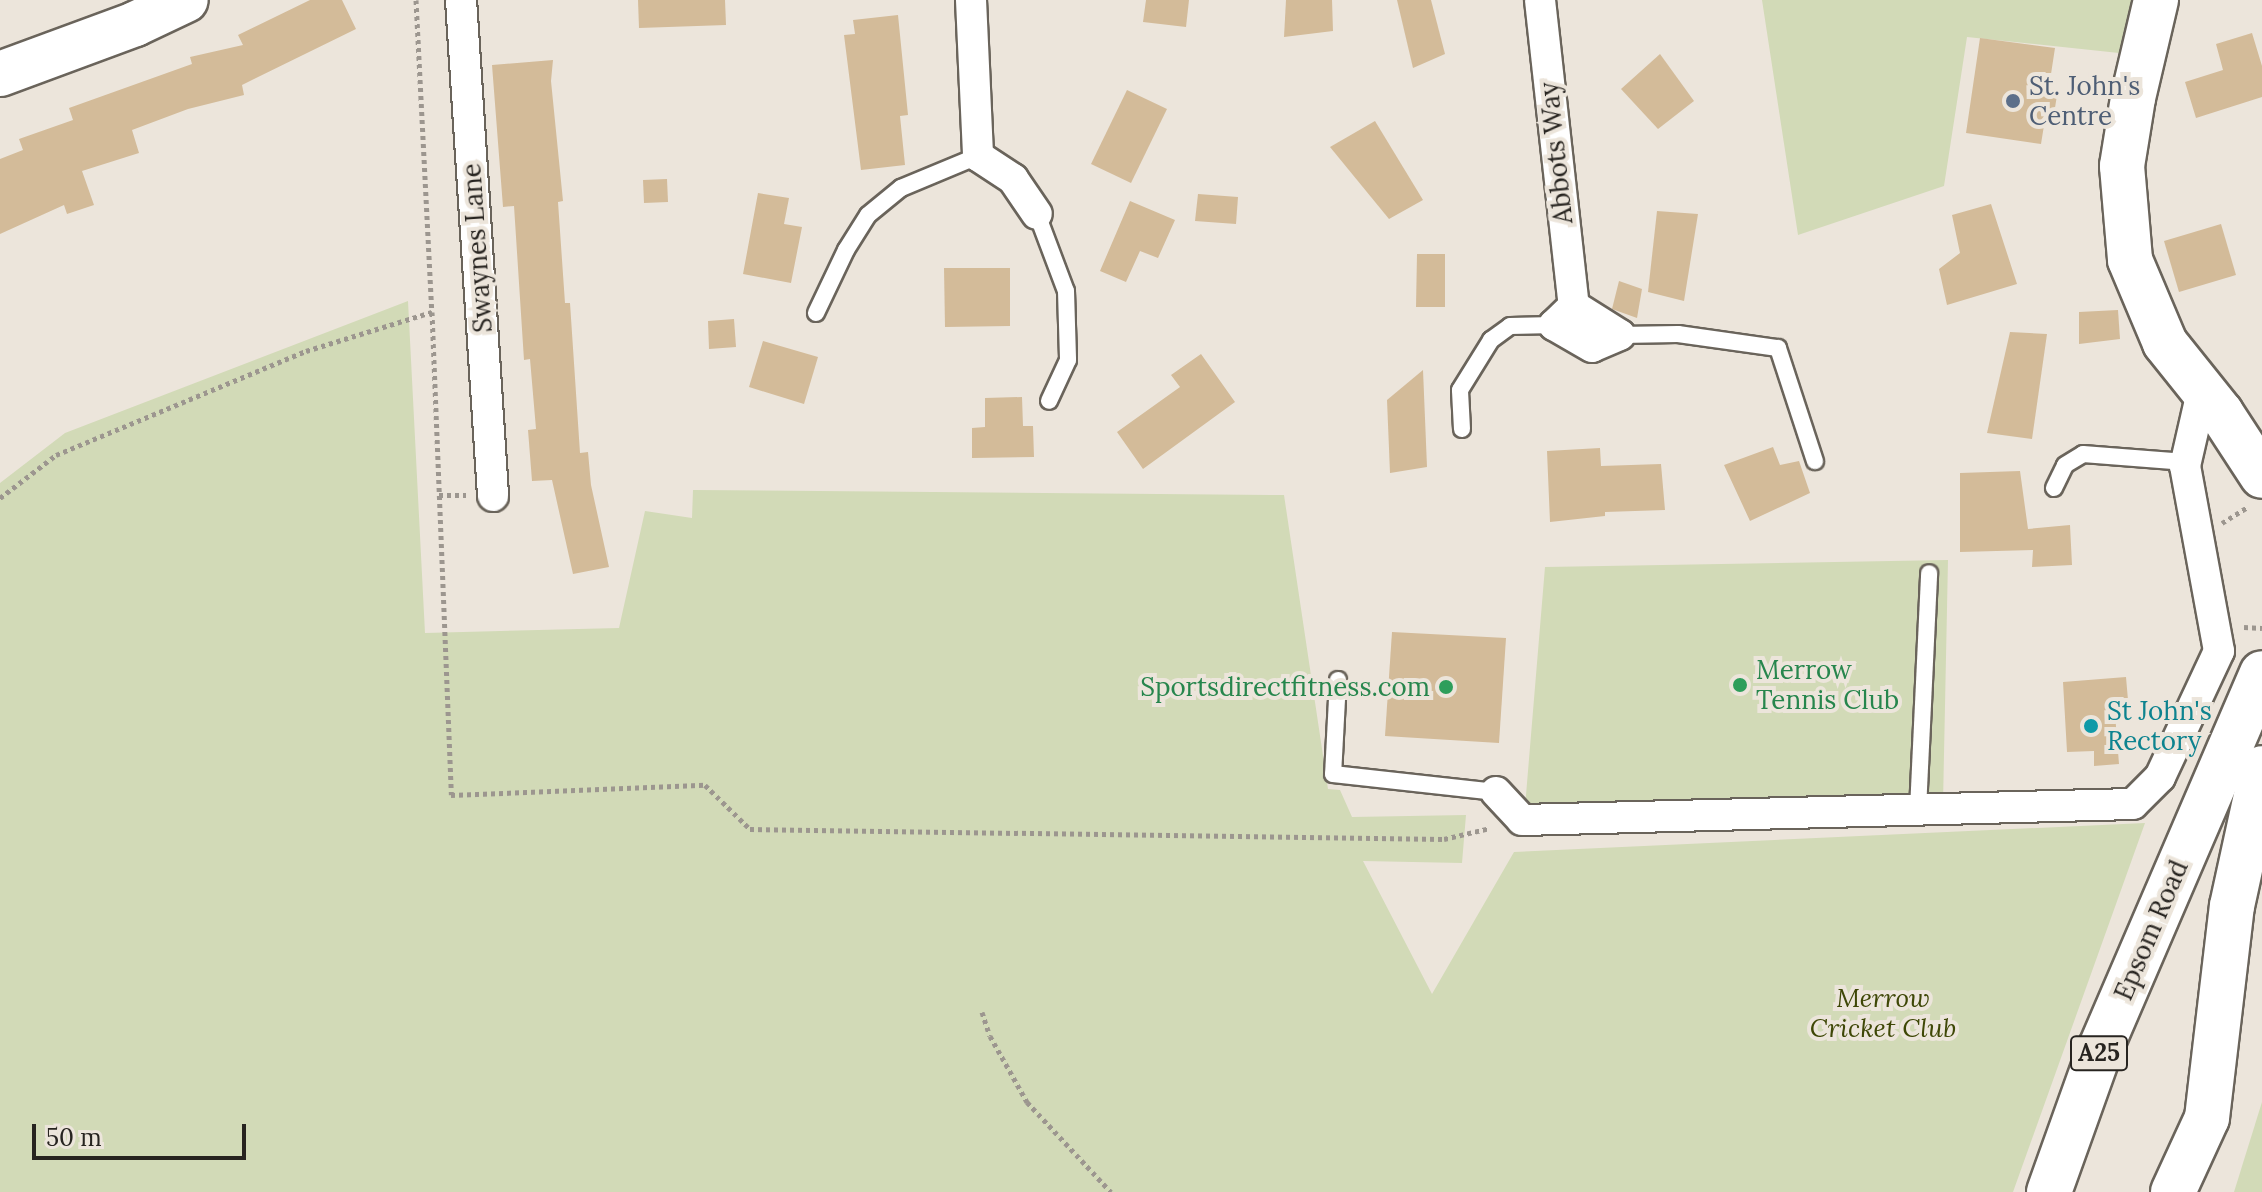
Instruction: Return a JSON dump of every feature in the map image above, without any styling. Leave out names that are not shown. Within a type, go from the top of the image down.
[{"type":"main road","points":[[0,74],[125,12],[186,0]]},
{"type":"main road","points":[[2156,0],[2133,98],[2122,166],[2130,260],[2165,343],[2212,402],[2259,486]]},
{"type":"main road","points":[[2212,402],[2262,432]]},
{"type":"main road","name":"Epsom Road","points":[[2049,1192],[2101,1047],[2262,673]]},
{"type":"main road","points":[[2173,1192],[2207,1118],[2232,906],[2262,768]]},
{"type":"street","name":"Swaynes Lane","points":[[461,0],[493,496]]},
{"type":"street","points":[[971,0],[978,156],[1013,179],[1037,214]]},
{"type":"street","name":"Abbots Way","points":[[1540,0],[1564,316]]},
{"type":"street","points":[[1564,316],[1620,335]]},
{"type":"street","points":[[1496,792],[1522,820],[2133,804],[2160,777],[2219,651],[2186,462],[2212,402]]},
{"type":"lane","points":[[816,313],[846,250],[868,215],[901,188],[978,156]]},
{"type":"lane","points":[[1037,214],[1066,291],[1068,360],[1049,401]]},
{"type":"lane","points":[[1462,429],[1460,390],[1491,340],[1510,326],[1564,316]]},
{"type":"lane","points":[[1620,335],[1678,334],[1778,348],[1815,461]]},
{"type":"lane","points":[[2054,488],[2065,465],[2083,454],[2186,462]]},
{"type":"lane","points":[[1918,810],[1929,573]]},
{"type":"lane","points":[[1338,680],[1333,774],[1496,792]]},
{"type":"path","points":[[416,0],[451,795],[705,785],[750,829],[1444,839],[1522,820]]},
{"type":"path","points":[[0,498],[56,455],[306,351],[432,312]]},
{"type":"path","points":[[2198,539],[2250,506],[2259,486]]},
{"type":"path","points":[[982,1012],[990,1036],[1027,1102],[1111,1192]]},
{"type":"green space","points":[[1762,0],[2134,0],[2119,53],[1967,37],[1944,186],[1798,235]]},
{"type":"green space","name":"Merrow Cricket Club","points":[[408,301],[425,633],[619,628],[645,511],[692,518],[693,490],[1284,495],[1328,789],[1340,790],[1352,817],[1466,815],[1462,863],[1363,861],[1432,994],[1514,852],[2145,823],[2013,1192],[0,1192],[0,483],[65,433]]},
{"type":"green space","name":"Merrow Tennis Club","points":[[1948,560],[1943,803],[1525,807],[1545,567]]},
{"type":"green space","points":[[2262,1102],[2262,1192],[2234,1192]]},
{"type":"building","points":[[310,0],[342,0],[356,29],[242,85],[244,95],[188,109],[132,130],[139,153],[82,171],[94,205],[67,214],[64,205],[0,234],[0,159],[23,150],[19,139],[73,120],[69,108],[192,64],[190,57],[243,45],[238,35]]},
{"type":"building","points":[[638,0],[725,0],[726,25],[639,28]]},
{"type":"building","points":[[1146,0],[1189,0],[1186,27],[1143,22]]},
{"type":"building","points":[[1286,0],[1332,0],[1333,31],[1284,37]]},
{"type":"building","points":[[1397,0],[1431,0],[1445,54],[1413,68]]},
{"type":"building","points":[[898,15],[908,115],[900,116],[905,165],[861,170],[844,35],[855,34],[853,20]]},
{"type":"building","points":[[2252,33],[2262,66],[2262,97],[2196,118],[2185,82],[2223,70],[2216,44]]},
{"type":"building","name":"St. John's Centre","points":[[1980,38],[2055,48],[2049,87],[2058,89],[2054,114],[2046,113],[2041,144],[1966,133]]},
{"type":"building","points":[[1660,54],[1694,101],[1658,129],[1621,89]]},
{"type":"building","points":[[553,60],[551,81],[563,201],[558,202],[565,303],[570,303],[580,453],[588,452],[591,485],[609,567],[573,574],[552,480],[532,481],[528,430],[536,429],[530,359],[524,360],[514,206],[503,207],[492,65]]},
{"type":"building","points":[[1127,90],[1167,109],[1131,183],[1091,164]]},
{"type":"building","points":[[1375,121],[1423,200],[1389,219],[1330,147]]},
{"type":"building","points":[[667,179],[668,202],[644,203],[643,180]]},
{"type":"building","points":[[758,193],[789,198],[784,224],[802,227],[791,283],[743,274]]},
{"type":"building","points":[[1198,194],[1238,197],[1236,224],[1195,221]]},
{"type":"building","points":[[1130,201],[1175,220],[1158,258],[1140,251],[1126,282],[1100,271]]},
{"type":"building","points":[[1991,204],[2017,284],[1947,305],[1939,269],[1960,253],[1952,215]]},
{"type":"building","points":[[1657,211],[1698,214],[1684,301],[1648,292]]},
{"type":"building","points":[[2221,224],[2236,275],[2179,292],[2164,241]]},
{"type":"building","points":[[1417,254],[1445,254],[1445,307],[1416,307]]},
{"type":"building","points":[[944,268],[1010,268],[1010,326],[945,327]]},
{"type":"building","points":[[1619,281],[1642,289],[1637,318],[1612,309]]},
{"type":"building","points":[[2118,310],[2120,339],[2079,344],[2079,312]]},
{"type":"building","points":[[734,319],[736,347],[709,349],[708,321]]},
{"type":"building","points":[[2010,332],[2047,334],[2032,439],[1987,433]]},
{"type":"building","points":[[763,341],[818,357],[804,404],[749,387]]},
{"type":"building","points":[[1201,354],[1235,402],[1143,469],[1117,432],[1180,387],[1171,375]]},
{"type":"building","points":[[1423,370],[1427,467],[1390,473],[1387,400]]},
{"type":"building","points":[[1022,397],[1023,426],[1033,426],[1034,457],[972,458],[972,428],[985,427],[985,398]]},
{"type":"building","points":[[1773,447],[1780,465],[1799,461],[1810,493],[1750,521],[1724,465]]},
{"type":"building","points":[[1600,448],[1601,466],[1661,464],[1665,510],[1605,512],[1605,516],[1550,522],[1547,451]]},
{"type":"building","points":[[2020,471],[2028,529],[2070,525],[2072,565],[2032,567],[2033,550],[1960,552],[1960,473]]},
{"type":"building","name":"Sportsdirectfitness.com","points":[[1392,632],[1506,638],[1499,743],[1385,736]]},
{"type":"building","name":"St John's Rectory","points":[[2126,677],[2128,700],[2114,701],[2119,764],[2094,766],[2094,751],[2067,752],[2063,682]]},
{"type":"place","name":"St. John's Centre","points":[[2013,101]]},
{"type":"place","name":"Merrow Tennis Club","points":[[1740,685]]},
{"type":"place","name":"Sportsdirectfitness.com","points":[[1446,687]]},
{"type":"place","name":"St John's Rectory","points":[[2091,726]]}]
